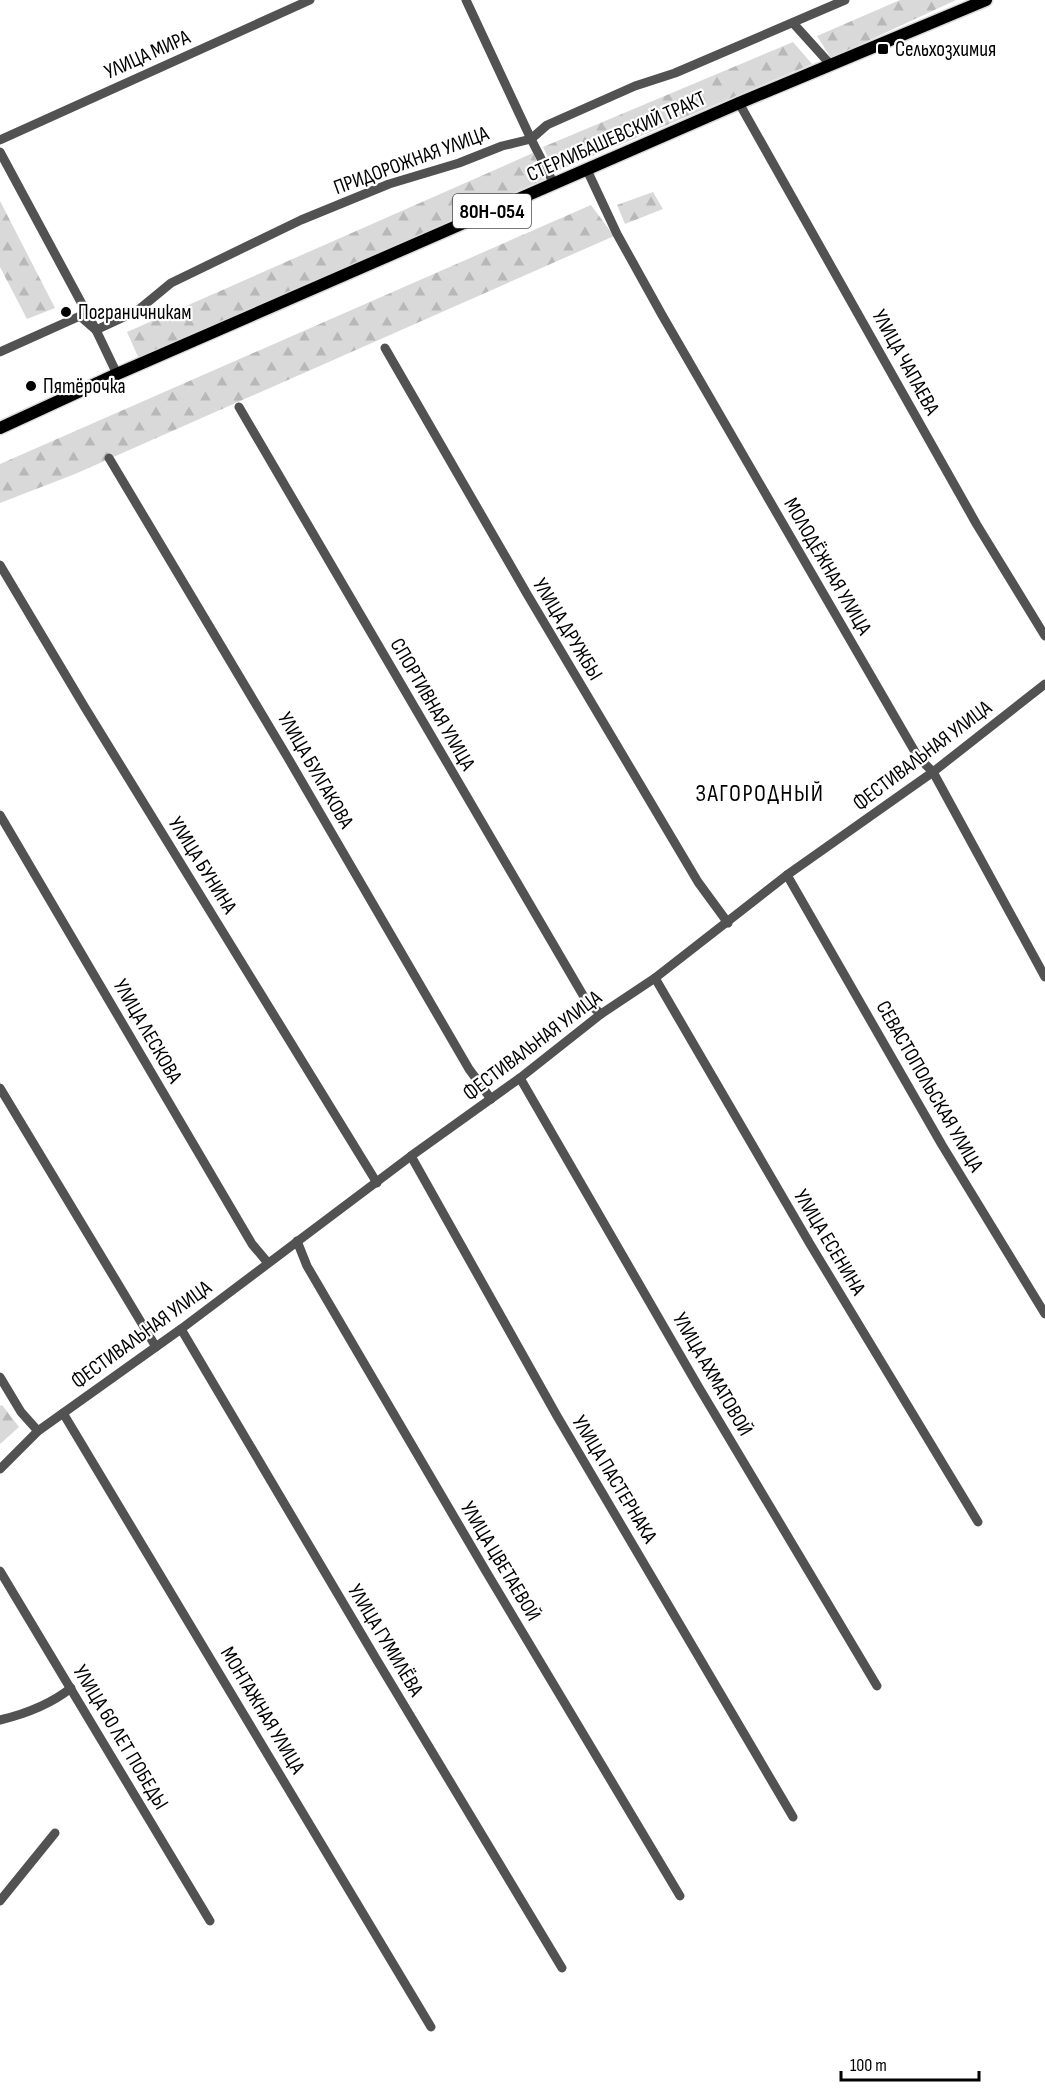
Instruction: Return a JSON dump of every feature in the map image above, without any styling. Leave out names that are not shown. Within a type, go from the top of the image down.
[{"type":"main road","name":"СТЕРЛИБАШЕВСКИЙ ТРАКТ","points":[[0,428],[117,374],[739,103],[986,0]]},
{"type":"street","name":"УЛИЦА МИРА","points":[[0,140],[309,0]]},
{"type":"street","points":[[466,0],[531,139],[555,184]]},
{"type":"street","name":"ПРИДОРОЖНАЯ УЛИЦА","points":[[96,330],[137,311],[171,283],[302,220],[389,184],[459,163],[502,146],[531,139],[547,124],[634,86],[675,73],[845,0]]},
{"type":"street","points":[[793,22],[830,64]]},
{"type":"street","name":"УЛИЦА ЧАПАЕВА","points":[[739,103],[977,525],[1045,636]]},
{"type":"street","points":[[0,152],[96,330],[117,374]]},
{"type":"street","name":"МОЛОДЁЖНАЯ УЛИЦА","points":[[588,170],[617,234],[662,315],[918,757],[933,772],[1045,977]]},
{"type":"street","points":[[0,352],[80,316],[96,330]]},
{"type":"street","name":"УЛИЦА ДРУЖБЫ","points":[[385,348],[692,872],[728,923]]},
{"type":"street","name":"СПОРТИВНАЯ УЛИЦА","points":[[239,407],[587,1002],[601,1014]]},
{"type":"street","name":"УЛИЦА БУЛГАКОВА","points":[[110,458],[469,1069],[491,1099]]},
{"type":"street","name":"УЛИЦА БУНИНА","points":[[0,565],[377,1183]]},
{"type":"street","name":"ФЕСТИВАЛЬНАЯ УЛИЦА","points":[[0,1469],[38,1431],[181,1329],[411,1156],[520,1078],[601,1014],[655,978],[787,875],[933,772],[1045,684]]},
{"type":"street","name":"УЛИЦА ЛЕСКОВА","points":[[0,815],[252,1244],[268,1263]]},
{"type":"street","name":"СЕВАСТОПОЛЬСКАЯ УЛИЦА","points":[[787,875],[942,1145],[1045,1314]]},
{"type":"street","name":"УЛИЦА ЕСЕНИНА","points":[[655,978],[810,1244],[978,1522]]},
{"type":"street","name":"УЛИЦА АХМАТОВОЙ","points":[[520,1078],[698,1386],[877,1686]]},
{"type":"street","points":[[0,1088],[156,1347]]},
{"type":"street","name":"УЛИЦА ПАСТЕРНАКА","points":[[411,1156],[557,1416],[793,1817]]},
{"type":"street","name":"УЛИЦА ЦВЕТАЕВОЙ","points":[[297,1241],[313,1276],[680,1896]]},
{"type":"street","name":"УЛИЦА ГУМИЛЁВА","points":[[181,1329],[562,1968]]},
{"type":"street","points":[[0,1377],[21,1412],[38,1431]]},
{"type":"street","name":"МОНТАЖНАЯ УЛИЦА","points":[[63,1413],[431,2027]]},
{"type":"street","name":"УЛИЦА 60 ЛЕТ ПОБЕДЫ","points":[[0,1571],[210,1921]]},
{"type":"street","points":[[0,1720],[58,1699],[71,1688]]},
{"type":"street","points":[[0,1901],[55,1833]]},
{"type":"green space","points":[[900,0],[956,0],[831,58],[817,36]]},
{"type":"green space","points":[[793,42],[812,64],[555,172],[543,147]]},
{"type":"green space","points":[[533,153],[545,179],[139,359],[127,332]]},
{"type":"green space","points":[[653,192],[663,209],[625,224],[617,205]]},
{"type":"green space","points":[[0,201],[55,308],[27,319],[0,267]]},
{"type":"green space","points":[[591,205],[614,236],[75,474],[0,503],[0,464]]},
{"type":"green space","points":[[2,1405],[19,1427],[0,1444],[0,1406]]},
{"type":"place","name":"Сельхозхимия","points":[[883,49]]},
{"type":"place","name":"Пограничникам","points":[[66,312]]},
{"type":"place","name":"Пятёрочка","points":[[31,386]]},
{"type":"district","name":"ЗАГОРОДНЫЙ","points":[[760,793]]}]
